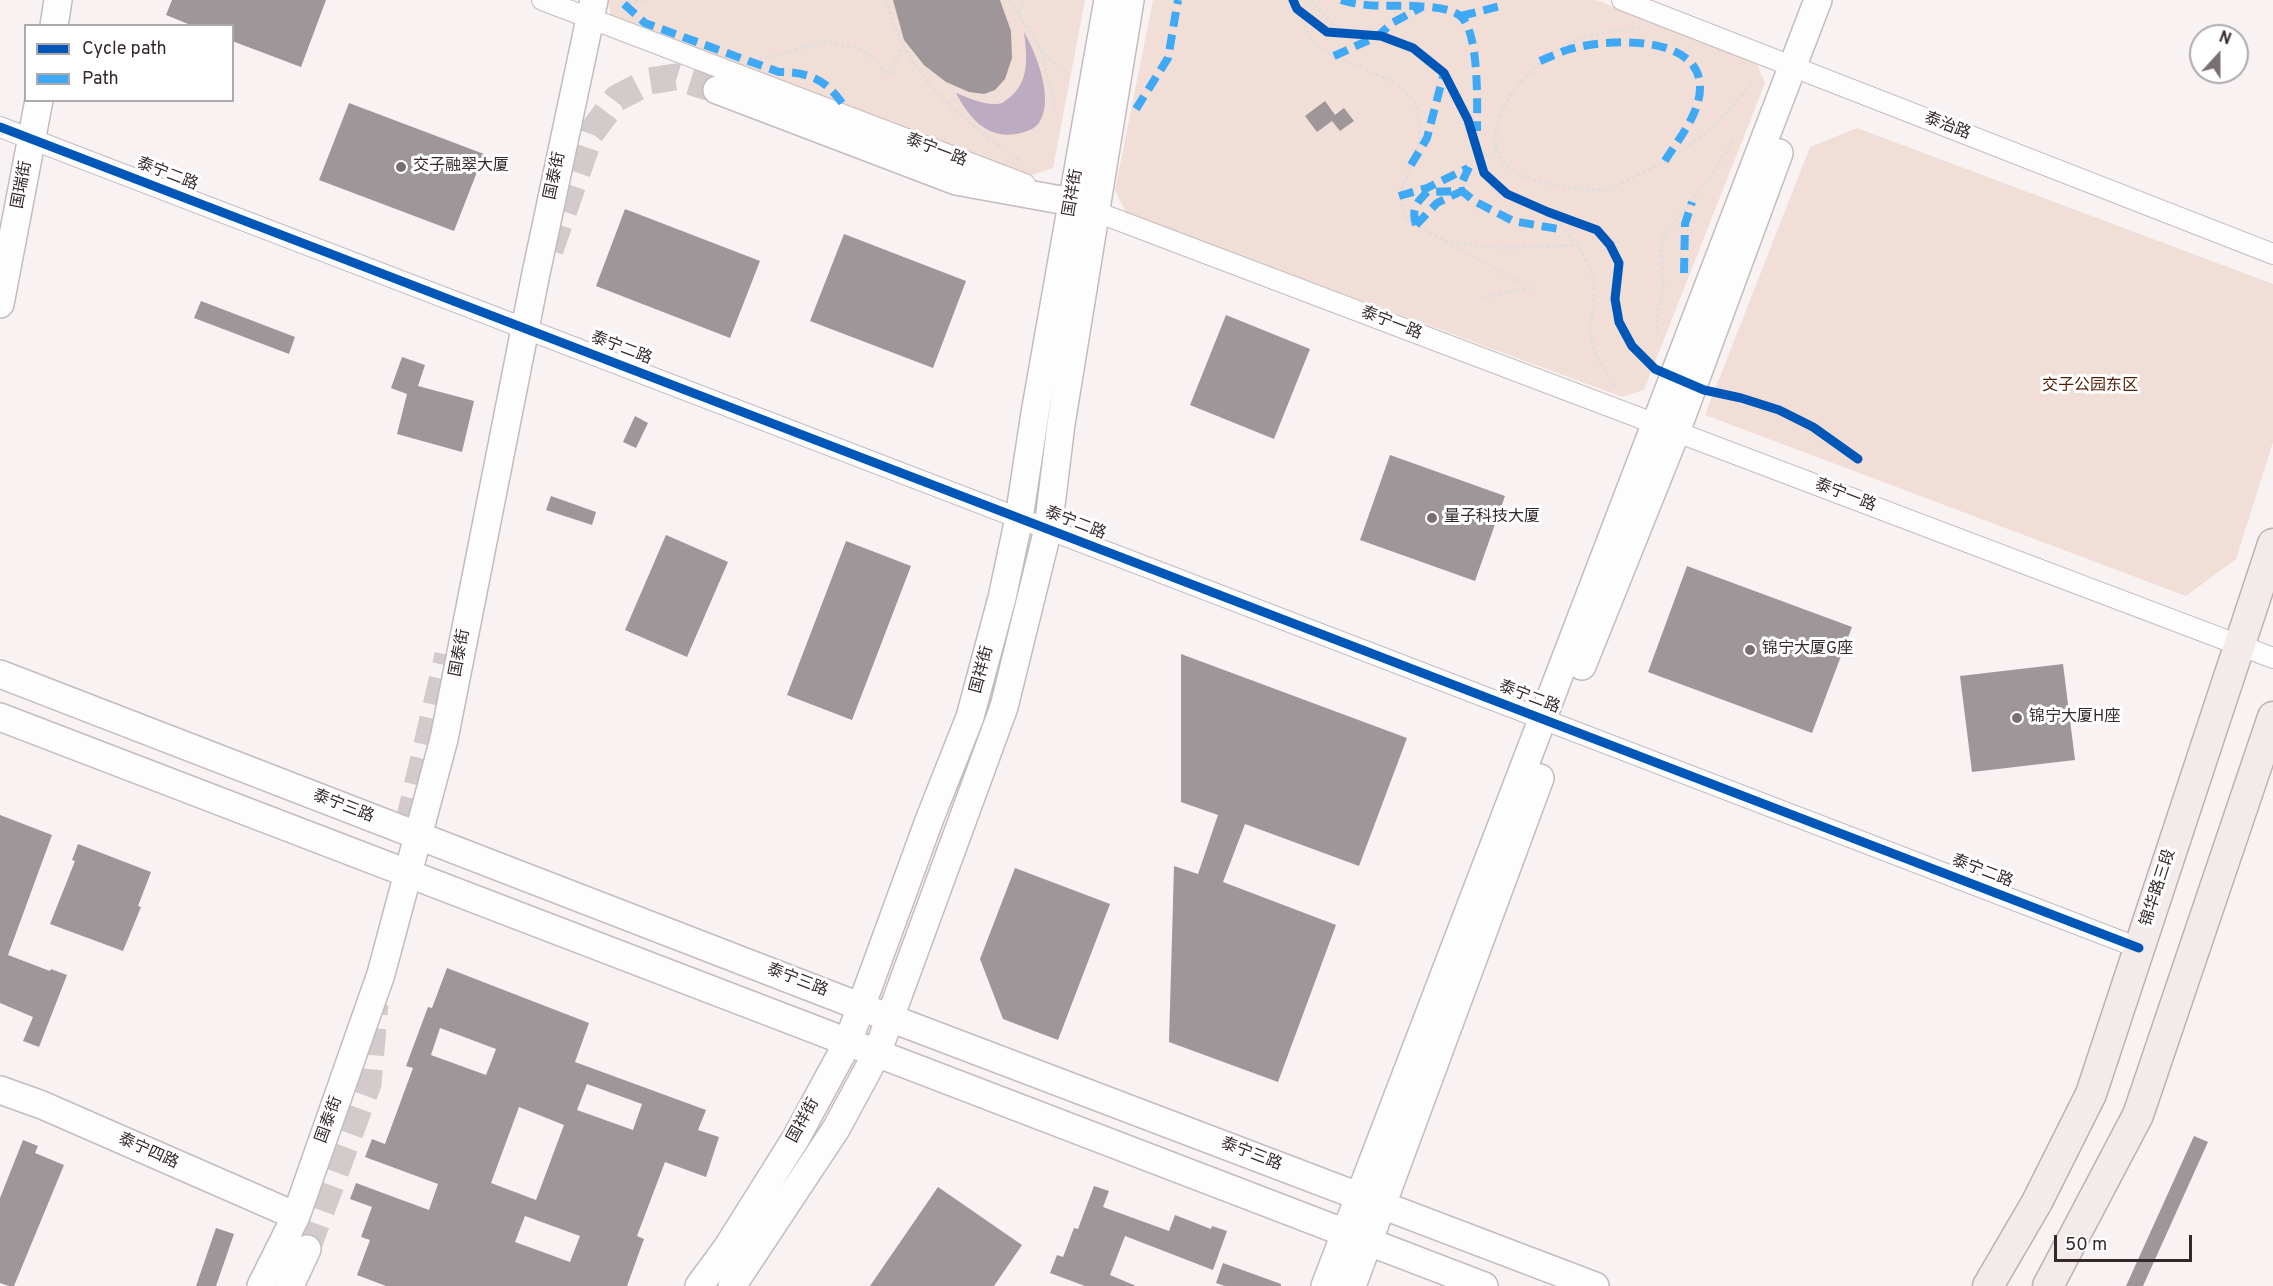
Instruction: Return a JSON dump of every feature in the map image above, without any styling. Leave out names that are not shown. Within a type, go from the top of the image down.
[{"type":"main road","name":"锦华路三段","points":[[1988,1286],[2037,1202],[2091,1094],[2273,544]]},
{"type":"main road","points":[[2048,1286],[2138,1115],[2273,717]]},
{"type":"street","points":[[54,24],[58,0]]},
{"type":"street","name":"泰宁一路","points":[[542,0],[599,8],[1084,207],[2273,658]]},
{"type":"street","name":"国祥街","points":[[732,1286],[836,1129],[877,1053],[1005,707],[1048,529],[1108,0]]},
{"type":"street","name":"国祥街","points":[[699,1286],[727,1248],[796,1138],[848,1042],[970,717],[1002,598],[1019,518],[1035,413],[1130,0]]},
{"type":"street","name":"泰治路","points":[[1622,0],[2273,254]]},
{"type":"street","points":[[1325,1286],[1357,1238],[1551,722],[1666,428],[1801,70],[1818,0]]},
{"type":"street","points":[[1801,70],[1838,0]]},
{"type":"street","name":"国泰街","points":[[261,1286],[296,1216],[381,974],[444,739],[525,328],[599,8]]},
{"type":"street","points":[[717,90],[956,181],[1084,207]]},
{"type":"street","name":"国瑞街","points":[[0,304],[39,102]]},
{"type":"street","name":"泰宁二路","points":[[0,127],[2139,948]]},
{"type":"street","name":"泰宁三路","points":[[0,674],[890,1018],[1595,1286]]},
{"type":"street","points":[[0,717],[1484,1286]]},
{"type":"street","name":"泰宁四路","points":[[0,1090],[42,1105],[296,1216]]},
{"type":"street","points":[[1352,1286],[1357,1238]]},
{"type":"street","points":[[291,1286],[307,1249]]},
{"type":"path","points":[[599,8],[645,0]]},
{"type":"path","points":[[886,0],[903,44],[929,85],[960,117],[1023,162]]},
{"type":"path","points":[[1009,0],[1040,48],[1054,64],[1068,71]]},
{"type":"path","points":[[1019,15],[1024,0]]},
{"type":"path","points":[[1311,0],[1332,24],[1356,34]]},
{"type":"path","points":[[1295,4],[1327,32],[1356,34]]},
{"type":"path","points":[[1295,4],[1312,42],[1334,56],[1398,84],[1416,104],[1421,139],[1399,196],[1407,220],[1530,288],[1479,298]]},
{"type":"path","points":[[1650,25],[1604,33],[1573,42],[1540,61],[1509,97],[1496,128],[1497,149],[1511,170],[1527,178],[1562,187],[1607,189],[1663,164],[1694,144],[1737,102],[1753,81]]},
{"type":"path","points":[[751,62],[823,42],[859,48],[878,61],[883,72],[891,73],[903,44]]},
{"type":"path","points":[[1040,48],[1056,109]]},
{"type":"path","points":[[1658,334],[1657,313],[1664,291],[1661,252],[1664,236],[1711,176],[1735,138]]},
{"type":"path","points":[[1477,145],[1480,163]]},
{"type":"path","points":[[1480,163],[1497,149]]},
{"type":"path","points":[[1538,208],[1569,220]]},
{"type":"path","points":[[1548,212],[1578,245],[1592,274],[1594,304],[1591,337],[1596,356],[1617,390]]},
{"type":"path","points":[[1449,242],[1500,248],[1578,245]]},
{"type":"green space","points":[[607,0],[1085,0],[1053,168],[1029,176],[613,24]]},
{"type":"green space","points":[[1153,0],[1596,0],[1756,62],[1765,83],[1644,390],[1622,397],[1126,213],[1115,190]]},
{"type":"green space","name":"交子公园东区","points":[[1857,128],[2273,284],[2273,442],[2236,559],[2186,596],[1705,415],[1810,147]]},
{"type":"shaded area","points":[[1024,32],[1042,76],[1044,111],[1039,123],[1032,129],[1009,135],[999,134],[981,126],[967,111],[956,93],[976,101],[992,104],[1000,103],[1016,92],[1026,68]]},
{"type":"building","points":[[172,0],[326,0],[301,67],[234,42],[234,24],[188,24],[166,15]]},
{"type":"building","points":[[893,0],[1000,0],[1011,31],[1012,58],[1005,79],[995,90],[984,94],[969,92],[946,82],[924,65],[904,40]]},
{"type":"building","points":[[1325,101],[1335,115],[1344,108],[1354,121],[1340,131],[1332,121],[1317,132],[1305,116]]},
{"type":"building","name":"交子融翠大厦","points":[[349,103],[484,154],[454,231],[319,180]]},
{"type":"building","points":[[625,209],[760,261],[730,338],[596,286]]},
{"type":"building","points":[[844,234],[966,281],[933,368],[810,321]]},
{"type":"building","points":[[201,301],[295,337],[289,354],[194,318]]},
{"type":"building","points":[[1226,315],[1310,349],[1274,439],[1190,405]]},
{"type":"building","points":[[402,357],[425,365],[418,386],[474,401],[462,452],[397,434],[407,394],[391,388]]},
{"type":"building","points":[[635,416],[648,423],[636,448],[623,442]]},
{"type":"building","name":"量子科技大厦","points":[[1390,455],[1505,496],[1475,581],[1360,540]]},
{"type":"building","points":[[551,496],[596,512],[592,525],[546,510]]},
{"type":"building","points":[[666,535],[728,562],[687,657],[625,630]]},
{"type":"building","points":[[846,541],[911,566],[852,720],[787,695]]},
{"type":"building","name":"锦宁大厦G座","points":[[1687,566],[1852,627],[1812,733],[1648,672]]},
{"type":"building","points":[[1181,654],[1407,738],[1359,866],[1245,824],[1223,882],[1336,925],[1278,1082],[1169,1042],[1174,866],[1198,874],[1218,815],[1181,802]]},
{"type":"building","name":"锦宁大厦H座","points":[[2063,664],[2075,760],[1972,772],[1960,676]]},
{"type":"building","points":[[0,815],[52,835],[8,955],[67,975],[39,1047],[23,1041],[33,1017],[0,1003]]},
{"type":"building","points":[[78,844],[151,872],[138,906],[141,907],[123,951],[50,924],[75,861],[72,860]]},
{"type":"building","points":[[1015,868],[1110,904],[1058,1040],[1003,1019],[980,959]]},
{"type":"building","points":[[447,968],[589,1023],[575,1062],[706,1110],[698,1130],[719,1137],[706,1177],[665,1162],[637,1236],[644,1239],[627,1286],[386,1286],[357,1275],[370,1240],[361,1237],[372,1207],[350,1199],[356,1183],[429,1210],[438,1184],[365,1157],[372,1139],[385,1144],[413,1068],[406,1066],[428,1007],[432,1008]],"holes":[[[440,1028],[496,1049],[486,1075],[431,1055]],[[587,1084],[642,1104],[633,1130],[577,1110]],[[519,1107],[564,1125],[536,1200],[491,1183]],[[525,1216],[580,1236],[570,1262],[515,1242]]]},
{"type":"building","points":[[2194,1136],[2208,1142],[2143,1286],[2126,1286]]},
{"type":"building","points":[[23,1140],[38,1146],[35,1153],[64,1165],[14,1286],[9,1286],[0,1283],[0,1198]]},
{"type":"building","points":[[1094,1186],[1109,1191],[1103,1207],[1169,1231],[1175,1215],[1211,1229],[1212,1226],[1227,1231],[1213,1270],[1125,1236],[1110,1275],[1136,1286],[1085,1286],[1050,1273],[1057,1255],[1063,1257],[1074,1228],[1078,1229]]},
{"type":"building","points":[[938,1187],[1022,1245],[994,1286],[870,1286]]},
{"type":"building","points":[[216,1228],[234,1234],[216,1286],[196,1286]]},
{"type":"building","points":[[1223,1263],[1281,1284],[1281,1286],[1225,1286],[1216,1283]]},
{"type":"tunnel","points":[[550,250],[591,133],[617,98],[650,81],[675,77],[717,90]]},
{"type":"tunnel","points":[[408,825],[448,655]]},
{"type":"tunnel","points":[[307,1249],[368,1084],[375,1004]]},
{"type":"marked path","points":[[1136,109],[1168,58],[1178,0]]},
{"type":"marked path","points":[[1341,0],[1369,5],[1437,8],[1459,15],[1466,23],[1474,51],[1477,131]]},
{"type":"marked path","points":[[624,4],[645,23],[779,72],[790,72],[817,79],[831,90],[844,106]]},
{"type":"marked path","points":[[1461,16],[1504,5]]},
{"type":"marked path","points":[[1334,56],[1378,36],[1392,23],[1422,7]]},
{"type":"marked path","points":[[1540,61],[1566,50],[1626,42],[1667,48],[1684,56],[1695,69],[1700,86],[1699,96],[1692,117],[1663,164]]},
{"type":"marked path","points":[[1411,165],[1427,138],[1444,73]]},
{"type":"marked path","points":[[1469,167],[1460,187],[1474,201],[1513,221],[1564,230]]},
{"type":"marked path","points":[[1399,196],[1427,188],[1468,168]]},
{"type":"marked path","points":[[1416,225],[1415,208],[1432,187]]},
{"type":"marked path","points":[[1416,225],[1437,203],[1462,191],[1428,192]]},
{"type":"marked path","points":[[1684,273],[1685,224],[1692,202]]},
{"type":"cycle path","points":[[1293,0],[1297,9],[1327,32],[1381,36],[1413,48],[1444,73],[1468,120],[1484,173],[1507,194],[1597,230],[1610,245],[1619,263],[1615,299],[1619,322],[1632,346],[1655,369],[1704,390],[1741,398],[1779,410],[1813,427],[1858,459]]},
{"type":"cycle path","points":[[0,127],[2139,948]]},
{"type":"place","name":"交子融翠大厦","points":[[401,167]]},
{"type":"place","name":"量子科技大厦","points":[[1432,518]]},
{"type":"place","name":"锦宁大厦G座","points":[[1750,650]]},
{"type":"place","name":"锦宁大厦H座","points":[[2017,718]]}]
